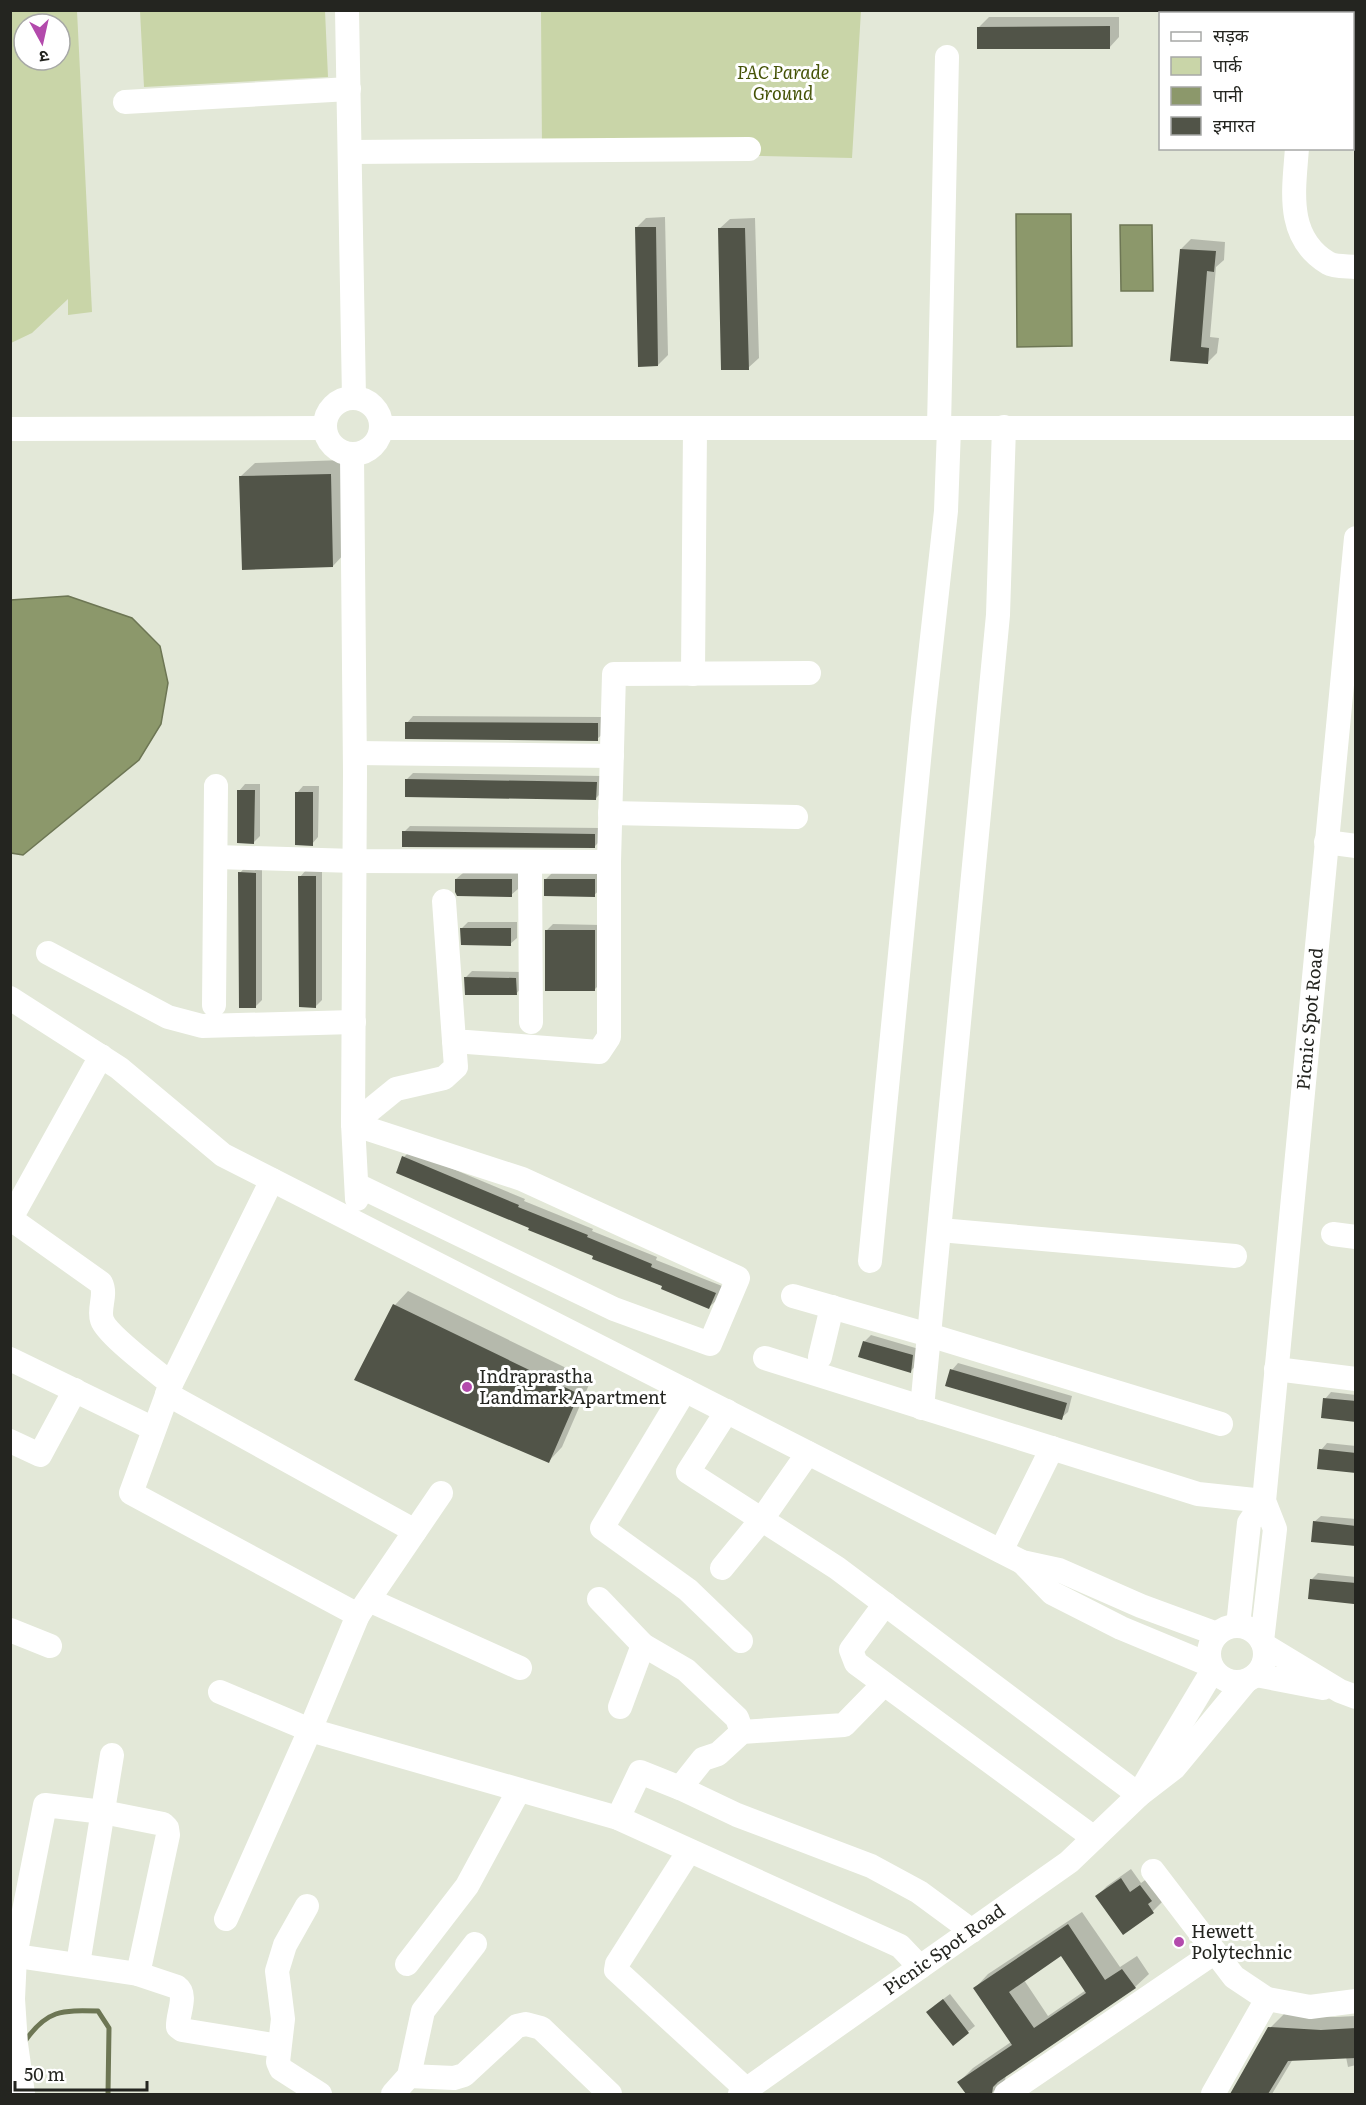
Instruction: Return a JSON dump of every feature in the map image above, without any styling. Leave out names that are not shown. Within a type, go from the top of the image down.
[{"type":"street","points":[[347,10],[354,398]]},
{"type":"street","points":[[870,1261],[923,720],[946,511],[944,428],[947,57]]},
{"type":"street","points":[[126,102],[349,89]]},
{"type":"street","points":[[350,152],[749,149]]},
{"type":"street","points":[[1297,150],[1293,207],[1304,242],[1329,264],[1356,267]]},
{"type":"street","points":[[346,399],[363,400],[374,407],[380,417],[379,437],[372,447],[362,453],[352,455],[341,453],[332,446],[326,437],[324,428],[327,415],[333,406],[346,399]]},
{"type":"street","points":[[10,429],[324,428]]},
{"type":"street","points":[[381,428],[1356,428]]},
{"type":"street","points":[[693,674],[695,428]]},
{"type":"street","points":[[922,1408],[998,615],[1004,428]]},
{"type":"street","points":[[352,455],[355,753],[353,1124],[357,1222]]},
{"type":"street","name":"Picnic Spot Road","points":[[1263,1643],[1275,1529],[1264,1501],[1356,538]]},
{"type":"street","points":[[454,1041],[599,1052],[609,1037],[609,862],[614,674],[809,673]]},
{"type":"street","points":[[355,753],[612,756]]},
{"type":"street","points":[[214,1005],[216,786]]},
{"type":"street","points":[[610,813],[796,817]]},
{"type":"street","points":[[1326,842],[1356,846]]},
{"type":"street","points":[[216,857],[355,861],[609,862]]},
{"type":"street","points":[[530,863],[531,1022]]},
{"type":"street","points":[[353,1124],[396,1089],[444,1078],[456,1067],[444,901]]},
{"type":"street","points":[[48,953],[168,1017],[202,1026],[354,1022]]},
{"type":"street","points":[[10,998],[119,1068],[223,1155],[1011,1557],[1059,1570],[1141,1606],[1227,1630],[1252,1630],[1263,1643],[1348,1694]]},
{"type":"street","points":[[101,1056],[11,1220],[101,1283],[104,1289],[101,1316],[107,1329],[169,1389],[415,1531]]},
{"type":"street","points":[[353,1124],[522,1179],[738,1278],[710,1344],[614,1309],[357,1185]]},
{"type":"street","points":[[273,1180],[169,1389],[131,1493],[363,1607],[520,1668]]},
{"type":"street","points":[[940,1230],[1234,1256]]},
{"type":"street","points":[[793,1296],[930,1335],[1221,1424]]},
{"type":"street","points":[[820,1357],[832,1307]]},
{"type":"street","points":[[765,1358],[1198,1494],[1264,1501]]},
{"type":"street","points":[[10,1359],[154,1429]]},
{"type":"street","points":[[1276,1369],[1356,1379]]},
{"type":"street","points":[[10,1441],[40,1455],[75,1390]]},
{"type":"street","points":[[685,1390],[602,1528],[688,1590],[741,1641]]},
{"type":"street","points":[[727,1412],[688,1472],[837,1568],[1139,1795]]},
{"type":"street","points":[[1011,1557],[1052,1448]]},
{"type":"street","points":[[722,1568],[762,1519],[808,1453]]},
{"type":"street","points":[[226,1919],[363,1607],[441,1493]]},
{"type":"street","name":"Picnic Spot Road","points":[[1227,1630],[1249,1523],[1264,1501]]},
{"type":"street","points":[[1011,1557],[1052,1593],[1121,1628],[1212,1667],[1224,1680],[1231,1682],[1251,1678],[1348,1694]]},
{"type":"street","points":[[599,1599],[643,1645],[686,1670],[737,1718],[742,1732]]},
{"type":"street","points":[[885,1604],[851,1650],[856,1663],[1094,1838]]},
{"type":"street","points":[[10,1630],[50,1646]]},
{"type":"street","points":[[1212,1667],[1209,1652],[1227,1630]]},
{"type":"street","points":[[1251,1678],[1265,1661],[1263,1643]]},
{"type":"street","points":[[620,1707],[643,1645]]},
{"type":"street","name":"Picnic Spot Road","points":[[1139,1795],[1212,1667]]},
{"type":"street","name":"Picnic Spot Road","points":[[743,2092],[1069,1862],[1139,1795],[1174,1768],[1251,1678]]},
{"type":"street","points":[[680,1788],[703,1759],[718,1754],[742,1732],[844,1725],[884,1684]]},
{"type":"street","points":[[220,1692],[310,1730],[618,1818],[900,1946],[920,1967]]},
{"type":"street","points":[[78,1964],[112,1755]]},
{"type":"street","points":[[618,1818],[640,1772],[737,1815],[871,1866],[919,1892],[972,1931]]},
{"type":"street","points":[[407,1964],[467,1886],[519,1790]]},
{"type":"street","points":[[28,2093],[16,2044],[13,1956],[45,1805],[104,1812],[163,1824],[167,1828],[168,1835],[138,1974]]},
{"type":"street","points":[[689,1851],[616,1964],[616,1970],[743,2092]]},
{"type":"street","points":[[1153,1871],[1234,1977],[1267,1999],[1310,2007],[1356,2001]]},
{"type":"street","points":[[307,1906],[285,1945],[277,1971],[283,2019],[278,2062],[281,2069],[320,2094]]},
{"type":"street","points":[[393,2094],[409,2076],[423,2011],[475,1944]]},
{"type":"street","points":[[1006,2094],[1215,1952]]},
{"type":"street","points":[[13,1956],[138,1974],[180,1989],[183,1994],[178,2027],[182,2030],[279,2046]]},
{"type":"street","points":[[1213,2094],[1267,1999]]},
{"type":"street","points":[[409,2076],[454,2078],[464,2075],[517,2026],[526,2024],[541,2028],[610,2094]]},
{"type":"green space","points":[[10,11],[77,11],[92,312],[68,315],[68,299],[32,333],[11,343]]},
{"type":"green space","points":[[140,11],[325,11],[328,77],[144,87]]},
{"type":"green space","name":"PAC Parade Ground","points":[[541,11],[861,11],[852,158],[542,151]]},
{"type":"water","points":[[1016,214],[1071,214],[1072,346],[1017,347]]},
{"type":"water","points":[[1120,225],[1152,225],[1153,291],[1121,291]]},
{"type":"water","points":[[68,596],[132,618],[160,646],[168,683],[161,724],[139,760],[23,855],[11,853],[11,600]]},
{"type":"building","points":[[1110,26],[1110,49],[977,49],[977,27]]},
{"type":"building","points":[[635,227],[656,227],[658,366],[638,367]]},
{"type":"building","points":[[718,228],[745,228],[749,370],[721,370]]},
{"type":"building","points":[[1180,249],[1216,251],[1214,272],[1207,271],[1201,347],[1209,348],[1208,364],[1170,361]]},
{"type":"building","points":[[331,474],[333,567],[242,570],[239,476]]},
{"type":"building","points":[[405,722],[598,723],[598,741],[405,739]]},
{"type":"building","points":[[405,779],[597,782],[596,800],[405,797]]},
{"type":"building","points":[[237,790],[255,790],[254,844],[237,843]]},
{"type":"building","points":[[295,792],[313,792],[313,846],[295,845]]},
{"type":"building","points":[[402,831],[595,834],[595,848],[402,847]]},
{"type":"building","points":[[238,872],[256,873],[256,1008],[239,1008]]},
{"type":"building","points":[[298,876],[316,876],[316,1008],[299,1007]]},
{"type":"building","points":[[455,879],[512,879],[512,897],[457,896]]},
{"type":"building","points":[[544,879],[595,879],[595,897],[544,896]]},
{"type":"building","points":[[460,928],[511,928],[511,946],[461,945]]},
{"type":"building","points":[[545,930],[595,930],[595,991],[545,991]]},
{"type":"building","points":[[464,977],[516,978],[517,995],[465,995]]},
{"type":"building","points":[[402,1156],[588,1235],[587,1237],[652,1264],[651,1267],[716,1293],[709,1309],[661,1289],[662,1286],[592,1259],[593,1256],[528,1230],[529,1228],[396,1173]]},
{"type":"building","name":"Indraprastha Landmark Apartment","points":[[393,1304],[579,1394],[549,1463],[354,1380]]},
{"type":"building","points":[[863,1341],[913,1355],[911,1373],[858,1357]]},
{"type":"building","points":[[950,1369],[1067,1403],[1062,1420],[945,1386]]},
{"type":"building","points":[[1323,1398],[1356,1401],[1356,1422],[1321,1418]]},
{"type":"building","points":[[1319,1449],[1356,1453],[1356,1473],[1317,1469]]},
{"type":"building","points":[[1313,1521],[1356,1526],[1356,1546],[1311,1542]]},
{"type":"building","points":[[1310,1579],[1356,1583],[1354,1604],[1308,1599]]},
{"type":"building","points":[[1121,1878],[1130,1892],[1140,1885],[1152,1901],[1148,1904],[1154,1913],[1123,1935],[1095,1896]]},
{"type":"building","points":[[1068,1924],[1105,1980],[1122,1969],[1136,1988],[998,2082],[993,2087],[992,2094],[966,2094],[957,2082],[1012,2045],[973,1988]],"holes":[[[1061,1956],[1086,1993],[1034,2028],[1009,1992]]]},
{"type":"building","points":[[943,1999],[969,2033],[953,2046],[926,2012]]},
{"type":"building","points":[[1268,2027],[1321,2030],[1356,2028],[1356,2058],[1288,2061],[1268,2094],[1230,2094]]},
{"type":"waterway","points":[[25,2041],[40,2023],[56,2014],[98,2011],[109,2028],[108,2094]]},
{"type":"place","name":"Indraprastha Landmark Apartment","points":[[467,1387]]},
{"type":"place","name":"Hewett Polytechnic","points":[[1179,1942]]}]
